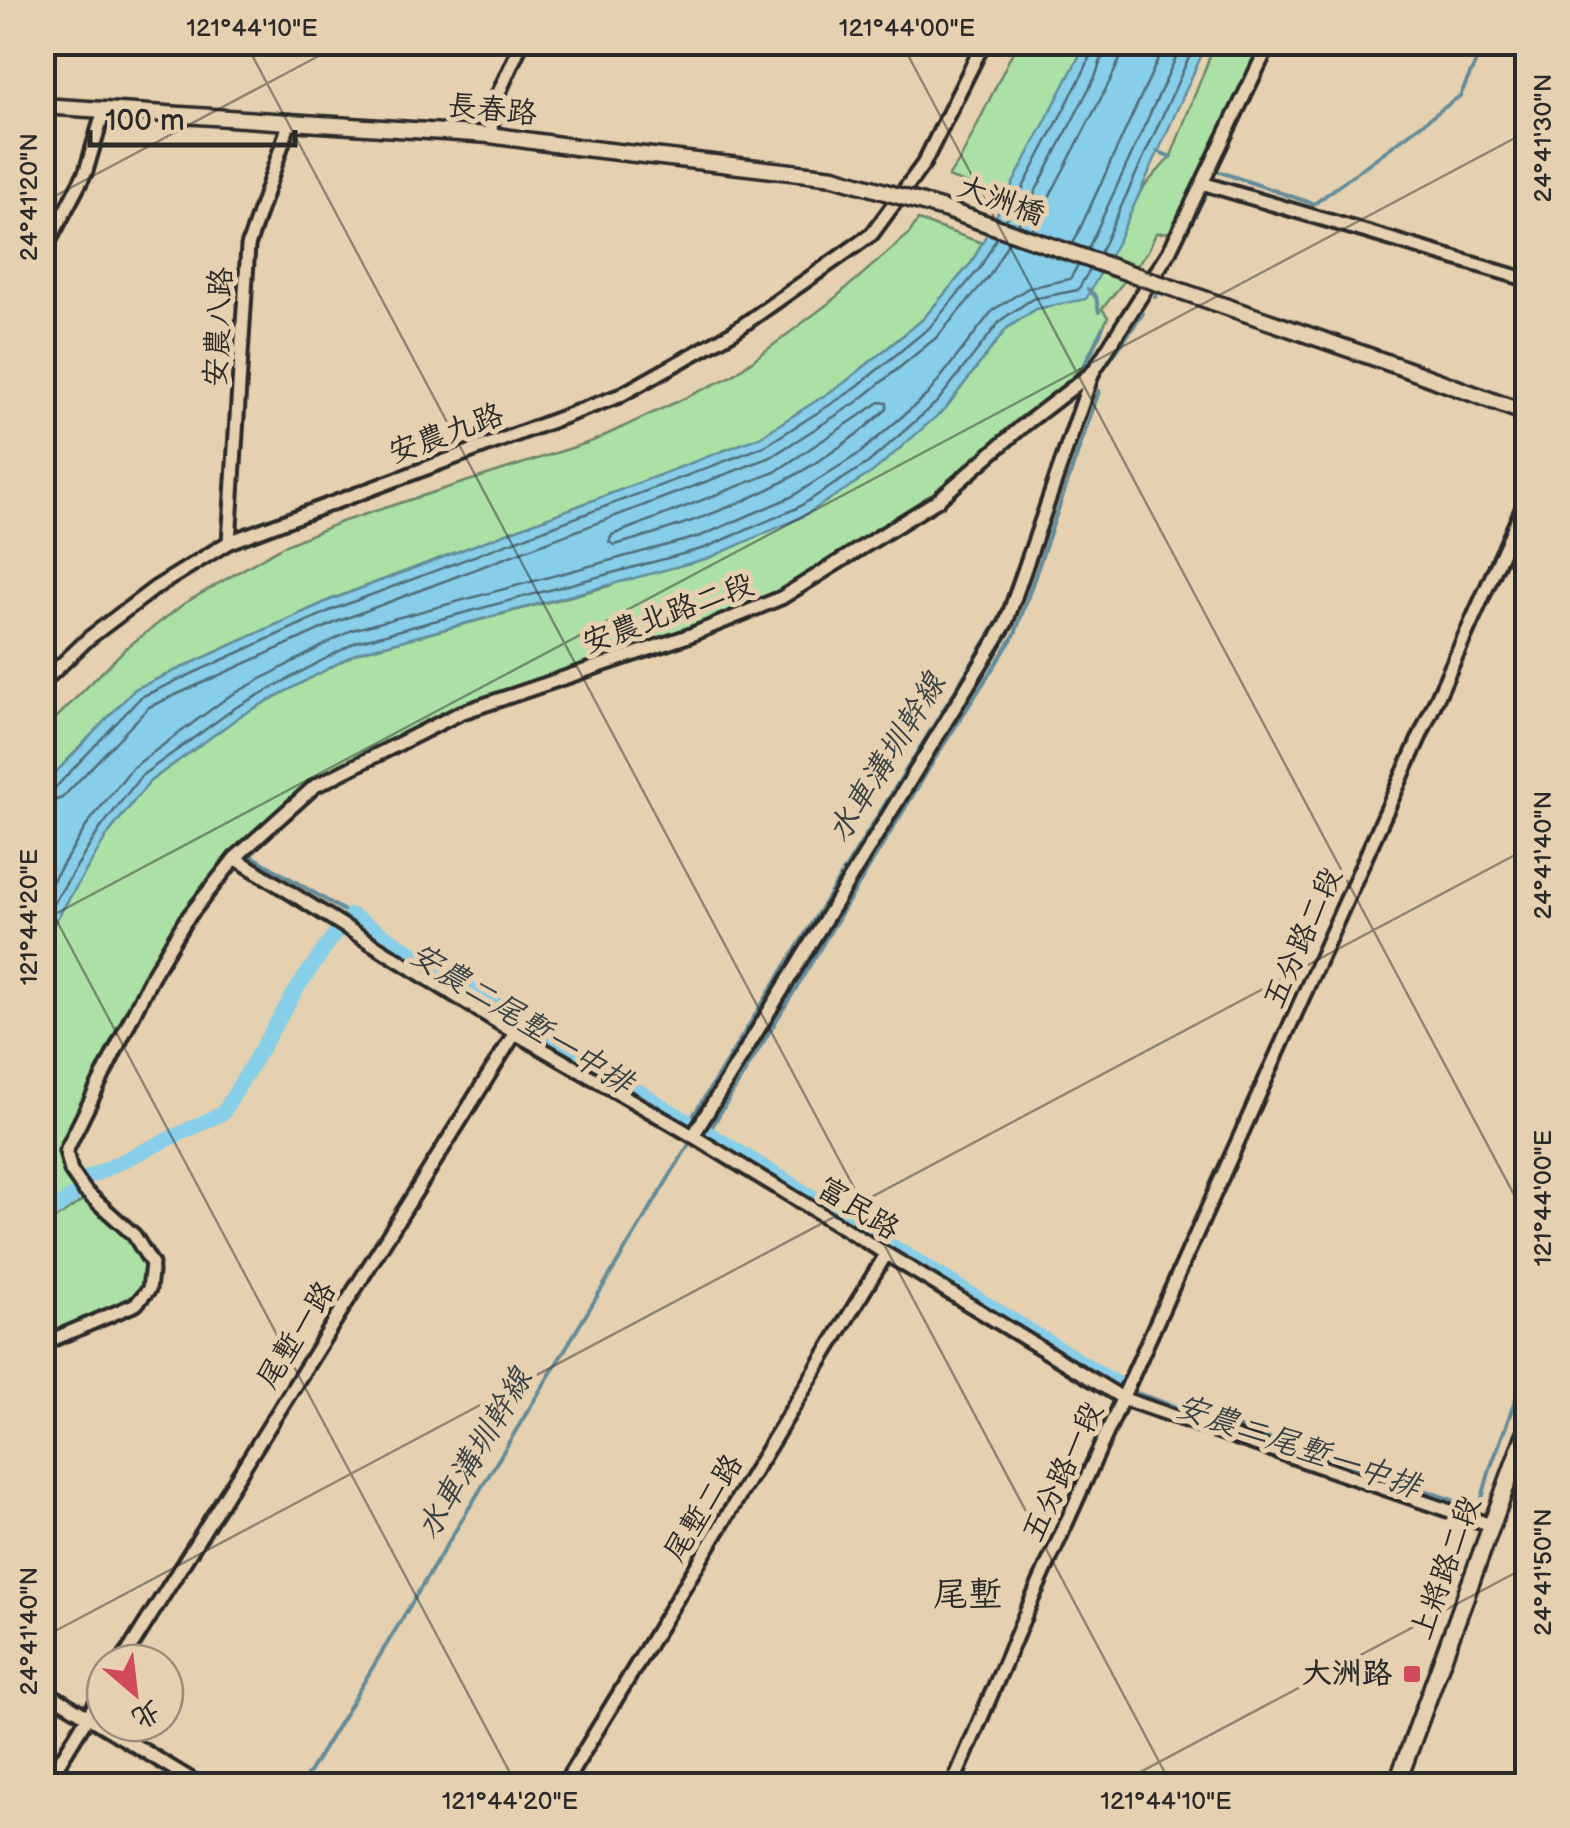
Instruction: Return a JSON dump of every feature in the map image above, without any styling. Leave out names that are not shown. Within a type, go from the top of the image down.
[{"type":"main road","name":"上將路二段","points":[[1396,1786],[1528,1426]]},
{"type":"street","points":[[490,135],[496,99],[522,42]]},
{"type":"street","name":"安農九路","points":[[42,683],[115,618],[229,542],[619,396],[733,332],[872,234],[924,163],[984,42]]},
{"type":"street","points":[[693,1136],[1006,623],[1094,372],[1169,252],[1270,42]]},
{"type":"street","name":"長春路","points":[[42,106],[490,135],[576,147]]},
{"type":"street","points":[[42,256],[86,171],[104,110]]},
{"type":"street","name":"安農八路","points":[[229,542],[248,246],[290,121]]},
{"type":"street","name":"大洲橋","points":[[576,147],[834,177],[947,210],[1528,414]]},
{"type":"street","points":[[1204,184],[1528,280]]},
{"type":"street","name":"安農北路二段","points":[[42,1344],[136,1304],[149,1289],[152,1264],[134,1235],[86,1191],[71,1171],[66,1151],[150,978],[185,921],[236,858],[315,786],[460,714],[688,636],[782,598],[938,500],[1024,425],[1094,372]]},
{"type":"street","name":"五分路二段","points":[[1124,1399],[1528,496]]},
{"type":"street","name":"富民路","points":[[236,858],[515,1032],[1124,1399],[1491,1525]]},
{"type":"street","name":"尾塹一路","points":[[133,1643],[515,1032]]},
{"type":"street","name":"尾塹二路","points":[[563,1786],[886,1256]]},
{"type":"street","name":"五分路一段","points":[[952,1786],[1124,1399]]},
{"type":"street","points":[[42,1689],[85,1716]]},
{"type":"street","points":[[45,1786],[85,1720]]},
{"type":"street","points":[[130,1743],[202,1786]]},
{"type":"green space","points":[[1017,43],[1086,43],[1007,198],[948,177]]},
{"type":"green space","points":[[1215,43],[1260,43],[1173,232],[1156,233],[1148,251],[1102,309],[1108,317],[1087,362],[1024,425],[938,500],[781,598],[460,713],[315,786],[235,858],[185,921],[67,1151],[80,1184],[43,1211],[42,942],[108,834],[149,782],[240,716],[359,652],[609,586],[945,409],[1007,328],[1036,309],[1086,298],[1142,189],[1171,156]]},
{"type":"green space","points":[[918,220],[982,243],[972,262],[922,320],[844,383],[760,437],[330,600],[135,689],[43,786],[43,731],[126,648],[185,603],[283,546],[341,522],[593,441],[732,376],[829,303],[908,235]]},
{"type":"green space","points":[[90,1195],[134,1235],[152,1264],[149,1289],[136,1304],[43,1344],[42,1228]]},
{"type":"water","points":[[1086,43],[1207,43],[1118,241],[1086,299],[1036,309],[1007,328],[945,409],[874,471],[802,517],[709,558],[359,652],[240,716],[149,782],[108,834],[43,942],[43,786],[135,689],[330,600],[760,437],[844,383],[922,320],[972,262]]},
{"type":"waterway","points":[[1217,171],[1314,204],[1460,96],[1485,42]]},
{"type":"waterway","points":[[1157,151],[1171,157]]},
{"type":"waterway","points":[[1179,248],[1206,193]]},
{"type":"waterway","points":[[1155,297],[1161,287]]},
{"type":"waterway","name":"水車溝圳幹線","points":[[1088,289],[1096,297],[1099,312]]},
{"type":"waterway","points":[[1108,363],[1143,313]]},
{"type":"waterway","name":"水車溝圳幹線","points":[[1083,368],[1103,327]]},
{"type":"waterway","points":[[708,1133],[1015,634],[1099,391]]},
{"type":"waterway","name":"水車溝圳幹線","points":[[690,1121],[1004,611],[1076,397]]},
{"type":"waterway","points":[[252,856],[351,915]]},
{"type":"waterway","name":"安農二尾塹一中排","points":[[351,915],[690,1123]]},
{"type":"waterway","name":"安農二尾塹一中排","points":[[89,1177],[223,1113],[298,987],[337,931]]},
{"type":"waterway","points":[[708,1133],[1117,1384]]},
{"type":"waterway","name":"水車溝圳幹線","points":[[301,1786],[688,1146]]},
{"type":"waterway","name":"安農二尾塹一中排","points":[[42,1219],[73,1196]]},
{"type":"waterway","name":"安農二尾塹一中排","points":[[1130,1391],[1479,1509],[1528,1366]]},
{"type":"place","name":"大洲路","points":[[1412,1674]]},
{"type":"district","name":"尾塹","points":[[968,1595]]}]
